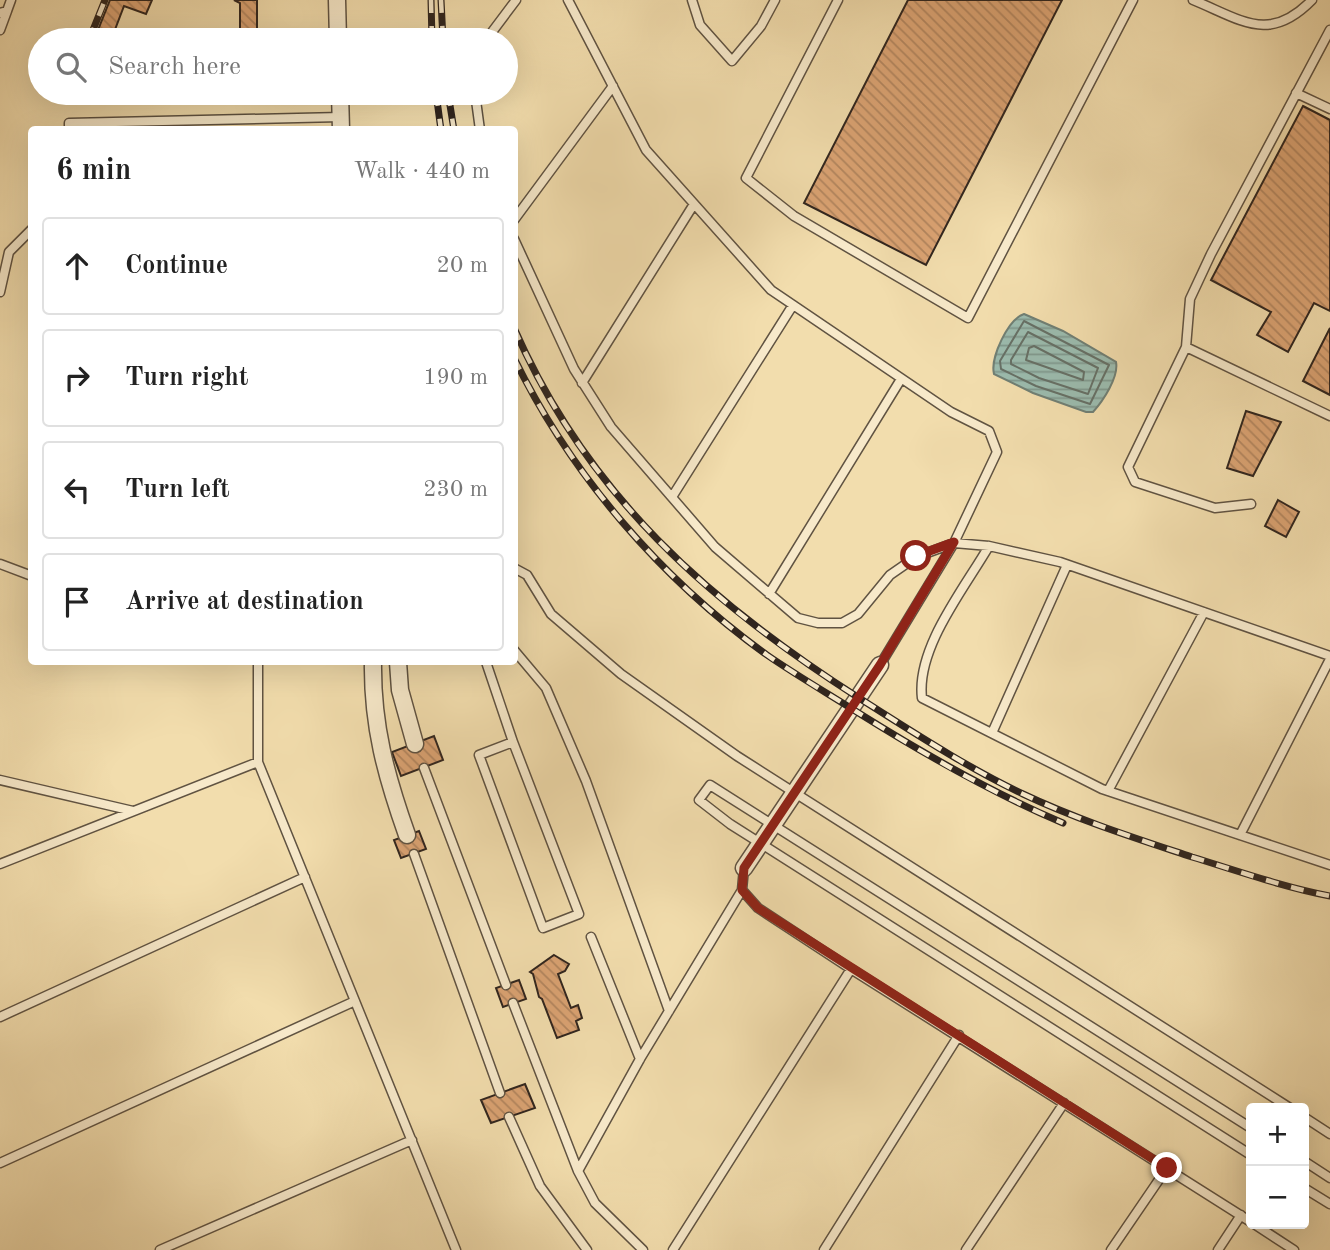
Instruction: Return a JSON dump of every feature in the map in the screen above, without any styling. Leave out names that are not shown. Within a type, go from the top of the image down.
[{"type":"street","points":[[337,0],[338,28]]},
{"type":"street","points":[[340,105],[341,123]]},
{"type":"street","points":[[373,665],[372,703],[386,775],[407,835]]},
{"type":"street","points":[[398,665],[400,690],[415,744]]},
{"type":"street","points":[[744,868],[880,665]]},
{"type":"lane","points":[[0,30],[4,12],[11,0]]},
{"type":"lane","points":[[495,28],[516,0]]},
{"type":"lane","points":[[568,0],[646,150],[771,290],[951,412],[989,431],[997,452],[954,542],[880,665]]},
{"type":"lane","points":[[692,0],[699,25],[732,61],[761,26],[775,0]]},
{"type":"lane","points":[[838,0],[746,178],[794,216],[968,318],[1133,0]]},
{"type":"lane","points":[[1193,0],[1262,27],[1295,18],[1312,0]]},
{"type":"lane","points":[[1251,504],[1215,508],[1135,482],[1128,467],[1186,347],[1190,299],[1330,30]]},
{"type":"lane","points":[[518,215],[613,86]]},
{"type":"lane","points":[[1296,93],[1330,110]]},
{"type":"lane","points":[[477,105],[479,126]]},
{"type":"lane","points":[[69,126],[69,123],[341,123]]},
{"type":"lane","points":[[582,383],[694,204]]},
{"type":"lane","points":[[0,292],[9,252],[28,233]]},
{"type":"lane","points":[[518,247],[582,383],[611,428],[715,547],[798,618],[818,623],[842,623],[858,614],[890,575],[916,556],[954,542],[989,546],[1067,565],[1330,657],[1240,835]]},
{"type":"lane","points":[[672,498],[793,305]]},
{"type":"lane","points":[[1186,347],[1330,416]]},
{"type":"lane","points":[[769,594],[901,379]]},
{"type":"lane","points":[[989,546],[928,650],[921,672],[922,698],[1108,791],[1330,865]]},
{"type":"lane","points":[[0,564],[28,574]]},
{"type":"lane","points":[[992,733],[1067,565]]},
{"type":"lane","points":[[518,570],[527,575],[551,614],[621,674],[737,756],[1282,1103]]},
{"type":"lane","points":[[1108,791],[1204,612]]},
{"type":"lane","points":[[518,655],[546,688],[586,781],[669,1011]]},
{"type":"lane","points":[[258,665],[258,762],[456,1250]]},
{"type":"lane","points":[[487,665],[513,742],[579,914],[543,928],[479,755],[513,742]]},
{"type":"lane","points":[[0,864],[258,762]]},
{"type":"lane","points":[[424,768],[506,985]]},
{"type":"lane","points":[[0,780],[133,811]]},
{"type":"lane","points":[[1246,1125],[710,785],[699,800],[761,843],[1246,1152]]},
{"type":"lane","points":[[414,853],[500,1093]]},
{"type":"lane","points":[[578,1171],[640,1059],[742,890],[744,868]]},
{"type":"lane","points":[[0,1017],[305,877]]},
{"type":"lane","points":[[742,890],[758,908],[851,969],[1246,1219]]},
{"type":"lane","points":[[591,937],[640,1059]]},
{"type":"lane","points":[[673,1250],[851,969]]},
{"type":"lane","points":[[0,1163],[355,1001]]},
{"type":"lane","points":[[513,1003],[578,1171],[595,1203],[643,1250]]},
{"type":"lane","points":[[824,1250],[959,1035]]},
{"type":"lane","points":[[966,1250],[1064,1102]]},
{"type":"lane","points":[[509,1117],[540,1186],[586,1250]]},
{"type":"lane","points":[[1309,1120],[1330,1133]]},
{"type":"lane","points":[[160,1250],[412,1140]]},
{"type":"lane","points":[[1309,1164],[1330,1178]]},
{"type":"lane","points":[[1111,1250],[1167,1168]]},
{"type":"lane","points":[[1309,1191],[1330,1204]]},
{"type":"lane","points":[[1218,1250],[1241,1215]]},
{"type":"lane","points":[[1261,1229],[1294,1250]]},
{"type":"water","points":[[1024,314],[1063,331],[1116,362],[1113,382],[1093,412],[1086,412],[1033,393],[994,374],[993,367],[1001,340],[1012,323]]},
{"type":"building","points":[[110,0],[152,0],[146,14],[124,6],[116,28],[99,28]]},
{"type":"building","points":[[234,0],[257,0],[257,28],[240,28],[240,3]]},
{"type":"building","points":[[908,0],[1062,0],[926,265],[804,203]]},
{"type":"building","points":[[1303,106],[1330,120],[1330,311],[1314,303],[1288,352],[1257,335],[1271,312],[1211,280]]},
{"type":"building","points":[[1330,328],[1330,395],[1303,381]]},
{"type":"building","points":[[1246,411],[1281,422],[1253,476],[1227,468]]},
{"type":"building","points":[[1278,500],[1299,512],[1286,537],[1265,526]]},
{"type":"building","points":[[434,736],[443,760],[401,776],[392,752]]},
{"type":"building","points":[[419,831],[426,849],[401,858],[394,840]]},
{"type":"building","points":[[554,955],[569,964],[565,971],[558,974],[571,1008],[578,1005],[582,1018],[576,1021],[579,1030],[557,1038],[530,972]]},
{"type":"building","points":[[519,980],[526,999],[503,1007],[496,988]]},
{"type":"building","points":[[525,1084],[535,1108],[491,1123],[481,1100]]},
{"type":"railway","points":[[94,28],[105,0]]},
{"type":"railway","points":[[431,0],[432,28]]},
{"type":"railway","points":[[441,0],[442,28]]},
{"type":"railway","points":[[438,105],[440,126]]},
{"type":"railway","points":[[450,105],[453,126]]},
{"type":"railway","points":[[518,336],[544,388],[578,443],[616,493],[658,540],[703,583],[804,661],[940,749],[1002,784],[1044,803],[1192,857],[1330,896]]},
{"type":"railway","points":[[518,365],[563,443],[622,522],[691,593],[728,625],[767,655],[907,743],[983,785],[1063,823]]},
{"type":"route","points":[[916,556],[954,542],[880,665],[744,868],[742,890],[758,908],[851,969],[1167,1168]]}]
